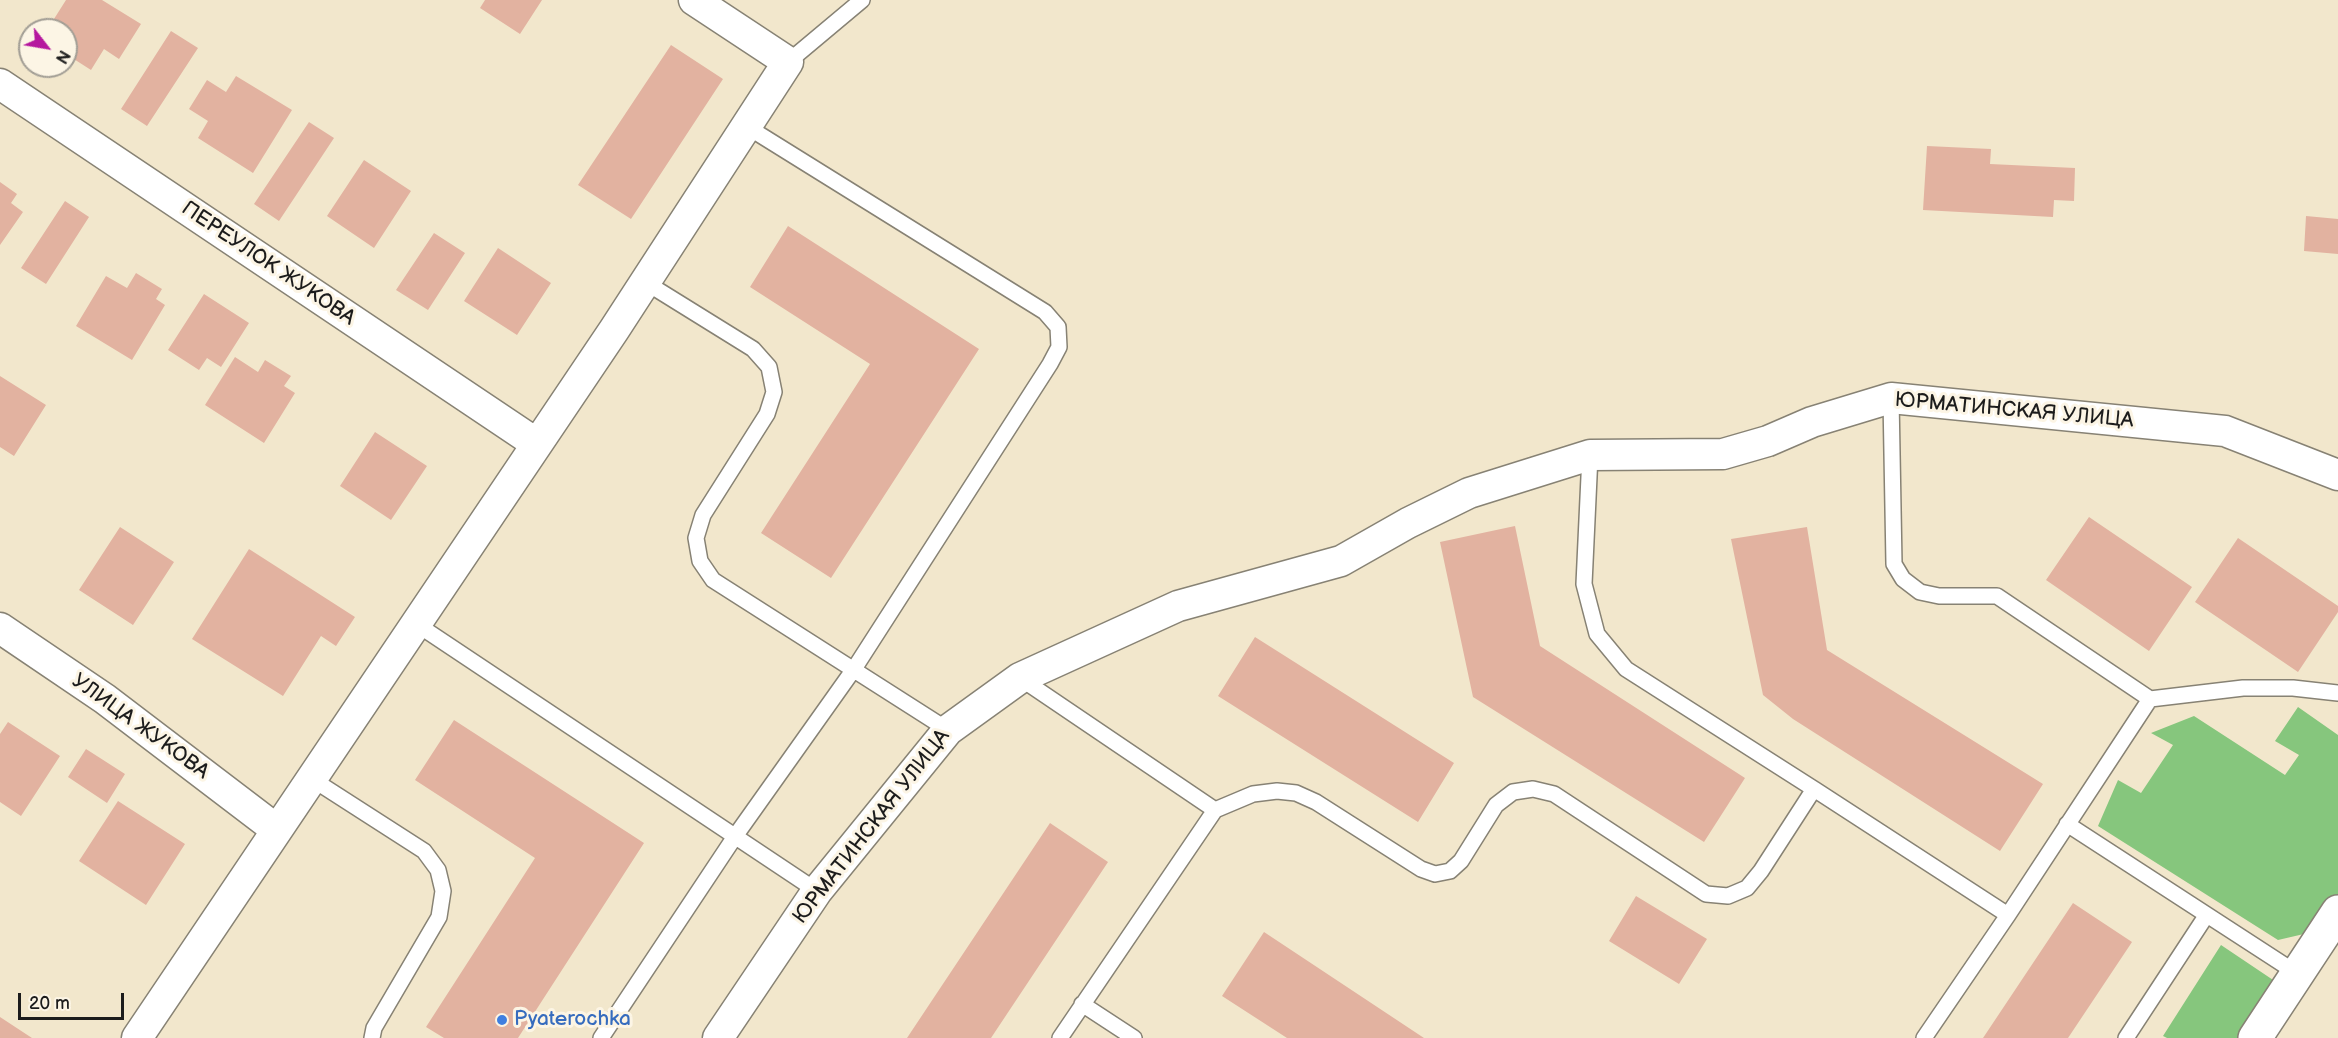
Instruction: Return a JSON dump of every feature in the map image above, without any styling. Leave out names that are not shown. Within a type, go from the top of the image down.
[{"type":"street","points":[[137,1038],[537,444],[788,62],[694,0]]},
{"type":"street","name":"ПЕРЕУЛОК ЖУКОВА","points":[[0,84],[537,444]]},
{"type":"street","name":"ЮРМАТИНСКАЯ УЛИЦА","points":[[718,1038],[817,891],[948,730],[1020,678],[1178,606],[1341,561],[1408,523],[1469,493],[1590,455],[1723,454],[1768,441],[1812,422],[1891,398],[2225,430],[2338,475]]},
{"type":"street","name":"УЛИЦА ЖУКОВА","points":[[0,628],[105,699],[277,830]]},
{"type":"street","points":[[2255,1038],[2338,912]]},
{"type":"lane","points":[[788,62],[862,0]]},
{"type":"lane","points":[[601,1038],[736,835],[854,669],[1059,347],[1058,327],[1045,312],[746,126]]},
{"type":"lane","points":[[645,282],[753,349],[769,367],[774,392],[767,414],[703,515],[696,537],[700,561],[713,580],[948,730]]},
{"type":"lane","points":[[1891,398],[1894,564],[1903,579],[1920,592],[1939,596],[1997,596],[2150,699],[2243,688],[2293,688],[2338,693]]},
{"type":"lane","points":[[1590,455],[1584,584],[1597,634],[1626,669],[2008,915]]},
{"type":"lane","points":[[415,623],[817,891]]},
{"type":"lane","points":[[1020,678],[1215,810]]},
{"type":"lane","points":[[1924,1038],[2150,699]]},
{"type":"lane","points":[[312,779],[424,850],[438,870],[443,891],[439,917],[374,1028],[372,1038]]},
{"type":"lane","points":[[1060,1038],[1215,810],[1253,795],[1277,791],[1296,794],[1316,802],[1421,869],[1435,874],[1450,871],[1461,861],[1496,805],[1513,792],[1533,789],[1554,794],[1706,894],[1728,896],[1747,888],[1761,871],[1814,789]]},
{"type":"lane","points":[[2067,824],[2298,974]]},
{"type":"lane","points":[[2126,1038],[2206,916]]},
{"type":"lane","points":[[1083,1004],[1134,1038]]},
{"type":"green space","points":[[2298,707],[2338,735],[2338,904],[2321,930],[2278,940],[2098,826],[2118,780],[2141,793],[2173,745],[2151,733],[2194,716],[2285,775],[2299,755],[2275,741]]},
{"type":"green space","points":[[2221,945],[2285,988],[2251,1038],[2167,1038],[2163,1036]]},
{"type":"building","points":[[66,0],[102,0],[141,24],[119,59],[104,49],[91,70],[78,62],[78,18],[55,18]]},
{"type":"building","points":[[485,0],[542,0],[520,34],[480,8]]},
{"type":"building","points":[[171,31],[198,48],[147,126],[121,109]]},
{"type":"building","points":[[671,45],[723,79],[631,219],[578,185]]},
{"type":"building","points":[[236,76],[292,110],[253,173],[198,138],[208,121],[189,109],[207,80],[226,92]]},
{"type":"building","points":[[309,122],[334,138],[279,221],[254,204]]},
{"type":"building","points":[[1927,146],[1991,149],[1990,164],[2075,168],[2074,201],[2054,200],[2053,217],[1923,210]]},
{"type":"building","points":[[364,160],[411,191],[374,248],[327,216]]},
{"type":"building","points":[[0,182],[17,194],[11,203],[23,212],[0,245]]},
{"type":"building","points":[[65,201],[89,217],[46,284],[21,268]]},
{"type":"building","points":[[2306,216],[2338,219],[2338,254],[2304,251]]},
{"type":"building","points":[[788,226],[979,349],[831,578],[761,533],[870,364],[750,287]]},
{"type":"building","points":[[434,233],[465,253],[428,310],[396,290]]},
{"type":"building","points":[[498,248],[551,283],[517,335],[464,301]]},
{"type":"building","points":[[136,273],[162,289],[156,299],[165,305],[132,360],[76,326],[106,276],[127,288]]},
{"type":"building","points":[[204,294],[249,323],[221,367],[207,358],[199,370],[168,350]]},
{"type":"building","points":[[235,357],[258,372],[265,360],[291,376],[284,386],[295,393],[264,443],[205,405]]},
{"type":"building","points":[[0,376],[46,405],[14,456],[0,447]]},
{"type":"building","points":[[375,432],[427,466],[391,520],[340,486]]},
{"type":"building","points":[[2089,517],[2192,587],[2149,651],[2046,580]]},
{"type":"building","points":[[1515,526],[1540,646],[1745,778],[1704,842],[1473,697],[1440,542]]},
{"type":"building","points":[[120,527],[174,562],[133,625],[79,590]]},
{"type":"building","points":[[1807,527],[1827,650],[2043,784],[2000,851],[1793,719],[1763,695],[1731,539]]},
{"type":"building","points":[[2238,538],[2338,606],[2338,612],[2298,672],[2195,602]]},
{"type":"building","points":[[249,549],[355,617],[336,646],[321,636],[283,696],[192,639]]},
{"type":"building","points":[[1255,637],[1454,763],[1418,822],[1218,696]]},
{"type":"building","points":[[454,720],[644,843],[518,1038],[444,1038],[426,1027],[535,858],[415,780]]},
{"type":"building","points":[[8,722],[60,756],[21,816],[0,802],[0,734]]},
{"type":"building","points":[[86,749],[125,774],[107,803],[68,777]]},
{"type":"building","points":[[118,801],[185,844],[146,905],[79,861]]},
{"type":"building","points":[[1050,823],[1108,862],[991,1038],[907,1038]]},
{"type":"building","points":[[1636,896],[1707,939],[1679,984],[1609,941]]},
{"type":"building","points":[[2073,903],[2132,942],[2068,1038],[1983,1038]]},
{"type":"building","points":[[1264,932],[1424,1038],[1287,1038],[1222,996]]},
{"type":"building","points":[[0,1017],[32,1038],[0,1038]]},
{"type":"place","name":"Pyaterochka","points":[[502,1020]]}]
